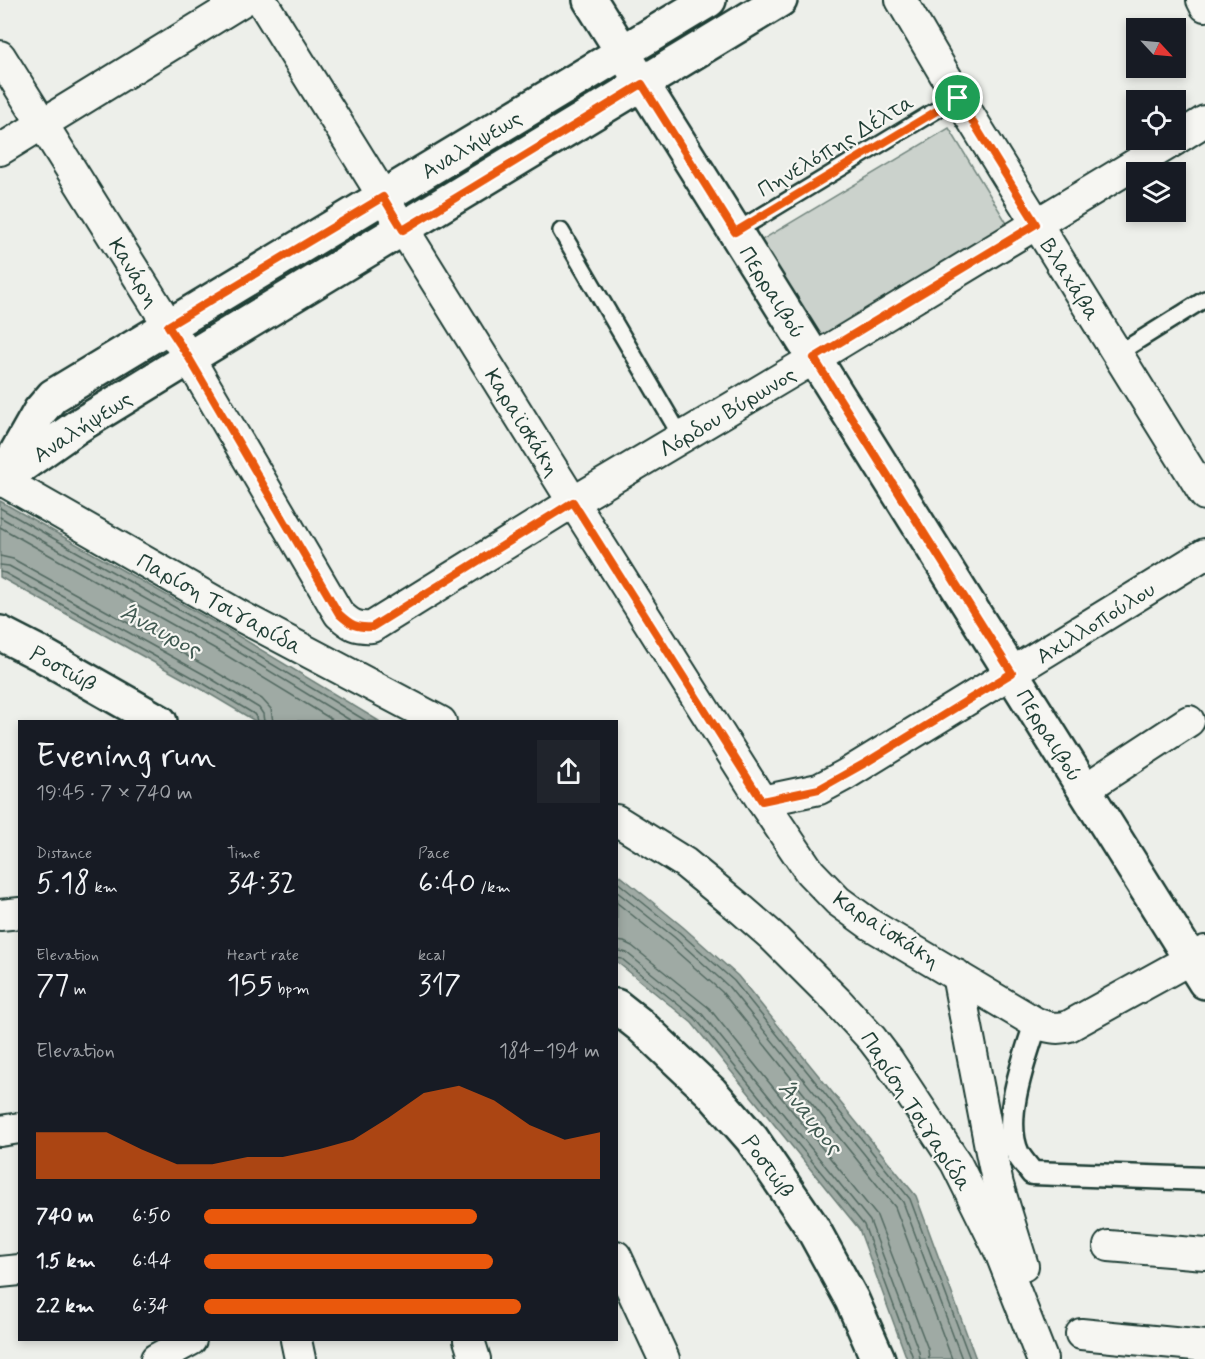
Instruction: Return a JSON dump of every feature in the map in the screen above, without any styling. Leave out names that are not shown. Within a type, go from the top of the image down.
[{"type":"main road","name":"Περραιβού","points":[[590,0],[1084,789],[1200,964]]},
{"type":"main road","name":"Αναλήψεως","points":[[0,480],[40,411],[53,396],[709,0]]},
{"type":"main road","name":"Αναλήψεως","points":[[0,480],[78,426],[780,0]]},
{"type":"main road","name":"Ροστώβ","points":[[0,633],[156,720]]},
{"type":"main road","name":"Ροστώβ","points":[[618,1008],[647,1031],[711,1092],[752,1139],[812,1227],[852,1300],[870,1357]]},
{"type":"street","points":[[0,150],[244,0]]},
{"type":"street","name":"Καραϊσκάκη","points":[[261,0],[762,801],[810,872],[838,901],[871,925],[1036,1023],[1053,1028],[1069,1026],[1200,964]]},
{"type":"street","name":"Βλαχάβα","points":[[901,0],[958,98],[1205,495]]},
{"type":"street","points":[[1202,0],[1205,6]]},
{"type":"street","name":"Κανάρη","points":[[0,56],[189,358],[339,614],[350,624],[359,628],[372,627]]},
{"type":"street","name":"Λόρδου Βύρωνος","points":[[1186,132],[1205,121]]},
{"type":"street","name":"Λόρδου Βύρωνος","points":[[372,627],[573,502],[1157,150]]},
{"type":"street","name":"Παρίση Τσιγαρίδα","points":[[0,480],[243,617],[437,720]]},
{"type":"street","name":"Αχιλλοπούλου","points":[[762,801],[819,789],[867,762],[1205,554]]},
{"type":"street","points":[[1084,789],[1189,721]]},
{"type":"street","name":"Παρίση Τσιγαρίδα","points":[[618,821],[685,863],[741,909],[772,936],[872,1039],[956,1163],[1000,1252],[1044,1359]]},
{"type":"street","points":[[0,915],[18,913]]},
{"type":"street","name":"Καραϊσκάκη","points":[[957,975],[998,1185],[1039,1324],[1044,1359]]},
{"type":"street","points":[[1036,1023],[1013,1107],[1013,1134],[1018,1154],[1032,1173],[1205,1179]]},
{"type":"street","points":[[0,1131],[18,1128]]},
{"type":"street","points":[[1109,1246],[1205,1254]]},
{"type":"street","points":[[618,1260],[664,1359]]},
{"type":"street","points":[[0,1272],[18,1270]]},
{"type":"street","points":[[1081,1334],[1205,1346]]},
{"type":"street","points":[[296,1341],[300,1359]]},
{"type":"street","points":[[469,1341],[475,1359]]},
{"type":"lane","name":"Πηνελόπης Δέλτα","points":[[735,232],[958,98]]},
{"type":"lane","points":[[561,231],[682,438]]},
{"type":"lane","points":[[1117,354],[1205,299]]},
{"type":"shaded area","points":[[949,128],[1008,225],[814,341],[755,244]]},
{"type":"water","name":"Άναυρος","points":[[0,501],[230,631],[377,720],[253,720],[0,577]]},
{"type":"water","name":"Άναυρος","points":[[618,874],[738,976],[916,1196],[976,1359],[907,1359],[859,1229],[692,1023],[618,963]]},
{"type":"route","points":[[642,84],[735,232],[958,98],[1036,224],[814,358],[1012,673],[819,789],[762,801],[573,502],[372,627],[359,628],[350,624],[339,614],[168,326],[383,197],[403,230],[642,84]]}]
